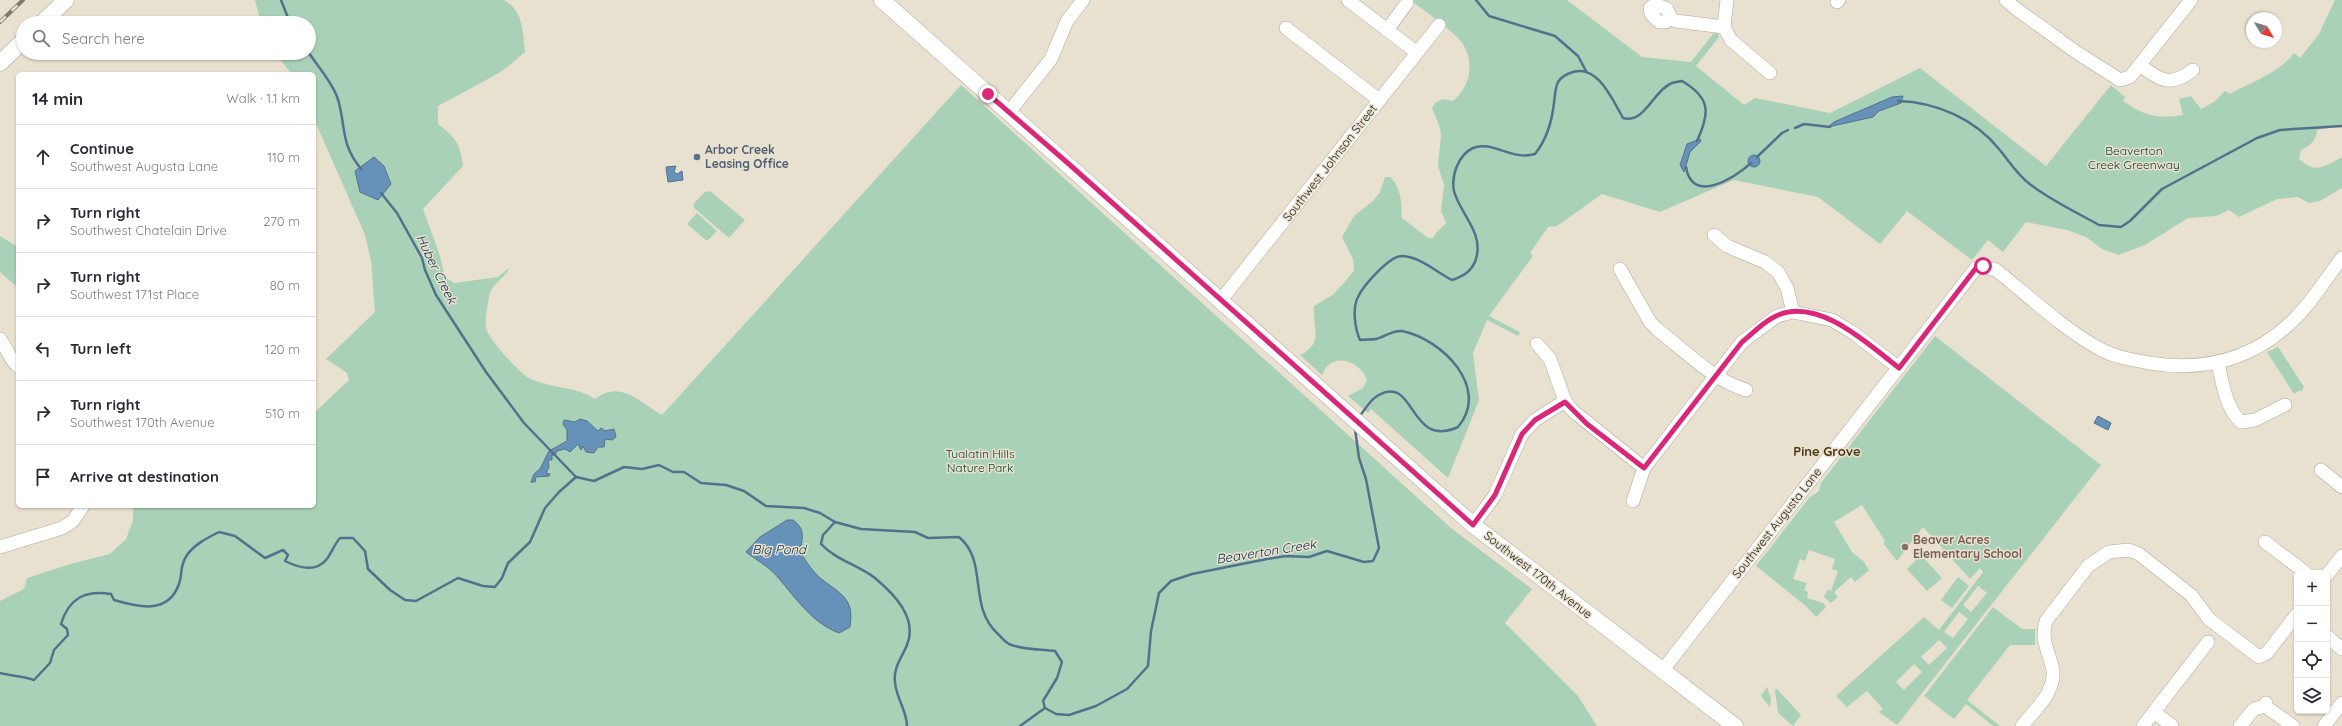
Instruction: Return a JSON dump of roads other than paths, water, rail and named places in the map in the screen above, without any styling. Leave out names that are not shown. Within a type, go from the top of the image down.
[{"type":"main road","points":[[49,16],[66,0]]},
{"type":"main road","name":"Southwest 170th Avenue","points":[[882,0],[1473,525],[1735,726]]},
{"type":"main road","points":[[0,63],[16,48]]},
{"type":"street","points":[[1009,112],[1052,59],[1067,21],[1083,0]]},
{"type":"street","points":[[1348,0],[1416,52]]},
{"type":"street","points":[[1727,0],[1724,27],[1731,40],[1770,73]]},
{"type":"street","points":[[2006,0],[2014,8],[2076,52],[2115,78],[2126,80],[2140,65],[2191,0]]},
{"type":"street","points":[[1387,30],[1407,3]]},
{"type":"street","points":[[1669,18],[1676,21],[1724,27]]},
{"type":"street","name":"Southwest Johnson Street","points":[[1221,300],[1438,25]]},
{"type":"street","points":[[1286,28],[1379,100]]},
{"type":"street","points":[[2140,65],[2153,76],[2167,81],[2181,79],[2193,70]]},
{"type":"street","points":[[1714,235],[1727,246],[1765,262],[1778,272],[1787,288],[1793,312]]},
{"type":"street","points":[[2285,405],[2255,420],[2241,422],[2237,418],[2229,403],[2218,363],[2253,351],[2287,326],[2306,306],[2342,258]]},
{"type":"street","name":"Southwest Augusta Lane","points":[[1662,671],[1976,268],[1983,266],[1996,270],[2078,335],[2101,350],[2138,361],[2164,366],[2194,366],[2218,363]]},
{"type":"street","points":[[1620,269],[1650,322],[1717,376],[1732,386],[1746,390]]},
{"type":"street","points":[[1633,501],[1644,468],[1742,342],[1760,327],[1777,316],[1793,312],[1832,320],[1852,332],[1899,368]]},
{"type":"street","points":[[0,339],[8,350],[12,362],[16,365]]},
{"type":"street","points":[[1537,344],[1550,359],[1565,402],[1587,424],[1644,468]]},
{"type":"street","points":[[1473,525],[1495,495],[1522,434],[1535,420],[1565,402]]},
{"type":"street","points":[[2321,470],[2342,487]]},
{"type":"street","points":[[0,547],[62,528],[73,521],[82,508]]},
{"type":"street","points":[[2265,542],[2302,570]]},
{"type":"street","points":[[2022,726],[2048,692],[2053,681],[2053,672],[2044,645],[2044,629],[2046,622],[2088,566],[2109,552],[2128,550],[2139,554],[2191,595],[2209,619],[2259,656],[2267,653],[2294,618]]},
{"type":"street","points":[[2330,571],[2342,556]]},
{"type":"street","points":[[2330,639],[2342,649]]},
{"type":"street","points":[[2143,726],[2208,642]]},
{"type":"street","points":[[2324,726],[2342,703]]},
{"type":"street","points":[[2240,726],[2256,707],[2266,704],[2293,726]]},
{"type":"street","points":[[2154,712],[2172,726]]},
{"type":"water","points":[[1903,96],[1901,103],[1879,111],[1873,117],[1828,127],[1834,122],[1892,97]]},
{"type":"water","points":[[1700,139],[1701,141],[1690,152],[1684,172],[1680,165],[1687,144]]},
{"type":"water","points":[[1752,155],[1756,155],[1760,161],[1756,167],[1752,167],[1748,163],[1748,159]]},
{"type":"water","points":[[374,157],[384,166],[391,184],[378,200],[360,192],[355,171]]},
{"type":"water","points":[[676,166],[674,172],[677,174],[682,171],[683,180],[668,182],[666,167]]},
{"type":"water","points":[[2098,416],[2111,423],[2108,430],[2094,423]]},
{"type":"water","points":[[580,419],[587,421],[598,431],[601,428],[605,431],[614,429],[616,437],[612,440],[605,439],[604,447],[598,447],[594,453],[586,452],[583,446],[581,450],[578,444],[570,452],[565,449],[557,451],[555,455],[552,455],[552,460],[548,460],[549,467],[546,473],[550,474],[549,476],[536,477],[535,482],[531,482],[534,474],[540,469],[549,451],[567,441],[567,430],[563,424],[564,420],[575,422]]},
{"type":"water","name":"Big Pond","points":[[787,520],[793,520],[800,527],[802,537],[800,551],[808,564],[818,576],[838,592],[848,603],[851,612],[850,627],[839,633],[819,622],[803,607],[774,573],[746,552],[760,537]]},
{"type":"waterway","name":"Huber Creek","points":[[281,0],[287,16]]},
{"type":"waterway","points":[[1476,0],[1489,16],[1555,36],[1578,56],[1586,71]]},
{"type":"waterway","name":"Huber Creek","points":[[314,60],[334,90],[339,103],[347,145],[361,169]]},
{"type":"waterway","name":"Beaverton Creek","points":[[1359,417],[1374,398],[1390,391],[1399,394],[1407,401],[1421,421],[1430,428],[1442,431],[1458,427],[1467,412],[1469,397],[1465,382],[1457,367],[1446,355],[1432,344],[1417,336],[1402,331],[1376,339],[1360,340],[1356,324],[1355,307],[1358,297],[1365,286],[1377,272],[1397,257],[1402,256],[1416,259],[1452,280],[1464,275],[1470,270],[1476,259],[1478,249],[1477,240],[1457,199],[1453,185],[1457,166],[1468,151],[1480,146],[1495,148],[1518,155],[1535,154],[1543,142],[1548,130],[1558,82],[1562,77],[1570,73],[1580,71],[1596,77],[1609,93],[1623,118],[1630,119],[1643,112],[1664,88],[1671,83],[1682,81],[1692,87],[1703,100],[1705,107],[1706,114],[1697,141]]},
{"type":"waterway","name":"Beaverton Creek","points":[[1898,101],[1912,102],[1940,109],[1967,121],[1989,138],[2022,177],[2039,191],[2099,225],[2121,227],[2130,221],[2162,189],[2257,138],[2280,130],[2342,126]]},
{"type":"waterway","name":"Beaverton Creek","points":[[1795,128],[1804,124],[1830,127]]},
{"type":"waterway","name":"Beaverton Creek","points":[[1757,157],[1782,133],[1788,130]]},
{"type":"waterway","name":"Beaverton Creek","points":[[1686,167],[1690,178],[1696,185],[1705,186],[1715,185],[1725,181],[1751,163]]},
{"type":"waterway","name":"Huber Creek","points":[[381,193],[397,213],[422,258],[425,270],[436,295],[486,372],[524,423],[576,477]]},
{"type":"waterway","name":"Beaverton Creek","points":[[576,477],[594,481],[624,467],[642,469],[659,465],[673,472],[684,472],[701,483],[726,485],[744,491],[766,506],[804,508],[820,513],[835,522],[861,529],[915,532],[928,538],[959,537],[968,547],[973,559],[983,611],[989,623],[1009,644],[1026,648],[1055,651],[1062,662],[1057,678],[1043,701],[1045,708],[1056,714],[1069,715],[1096,706],[1127,689],[1148,666],[1151,631],[1159,593],[1171,581],[1192,574],[1267,559],[1286,556],[1309,557],[1327,551],[1364,562],[1373,561],[1379,548],[1366,479],[1359,458],[1355,429]]},
{"type":"waterway","name":"Beaverton Creek","points":[[0,673],[34,680],[50,663],[54,650],[68,635],[67,629],[61,624],[64,615],[73,602],[79,598],[93,593],[111,594],[114,600],[142,606],[160,605],[168,601],[174,594],[179,584],[183,563],[187,555],[197,544],[219,532],[235,536],[265,558],[283,550],[288,555],[285,561],[306,568],[311,568],[322,564],[328,558],[340,538],[353,538],[365,551],[368,569],[390,590],[405,600],[416,601],[458,578],[483,586],[495,587],[502,578],[508,563],[530,542],[545,508],[559,492],[576,477]]},
{"type":"waterway","points":[[835,522],[823,535],[821,544],[833,554],[862,569],[875,578],[890,591],[907,616],[910,635],[895,672],[897,694],[907,720],[907,726]]},
{"type":"waterway","points":[[1020,726],[1045,708]]},
{"type":"railway","points":[[0,22],[23,0]]},
{"type":"place","name":"Arbor Creek Leasing Office","points":[[697,157]]},
{"type":"place","name":"Beaver Acres Elementary School","points":[[1905,547]]},
{"type":"district","name":"Pine Grove","points":[[1827,451]]},
{"type":"park label","name":"Beaverton Creek Greenway","points":[[2134,158]]},
{"type":"park label","name":"Tualatin Hills Nature Park","points":[[980,461]]}]
